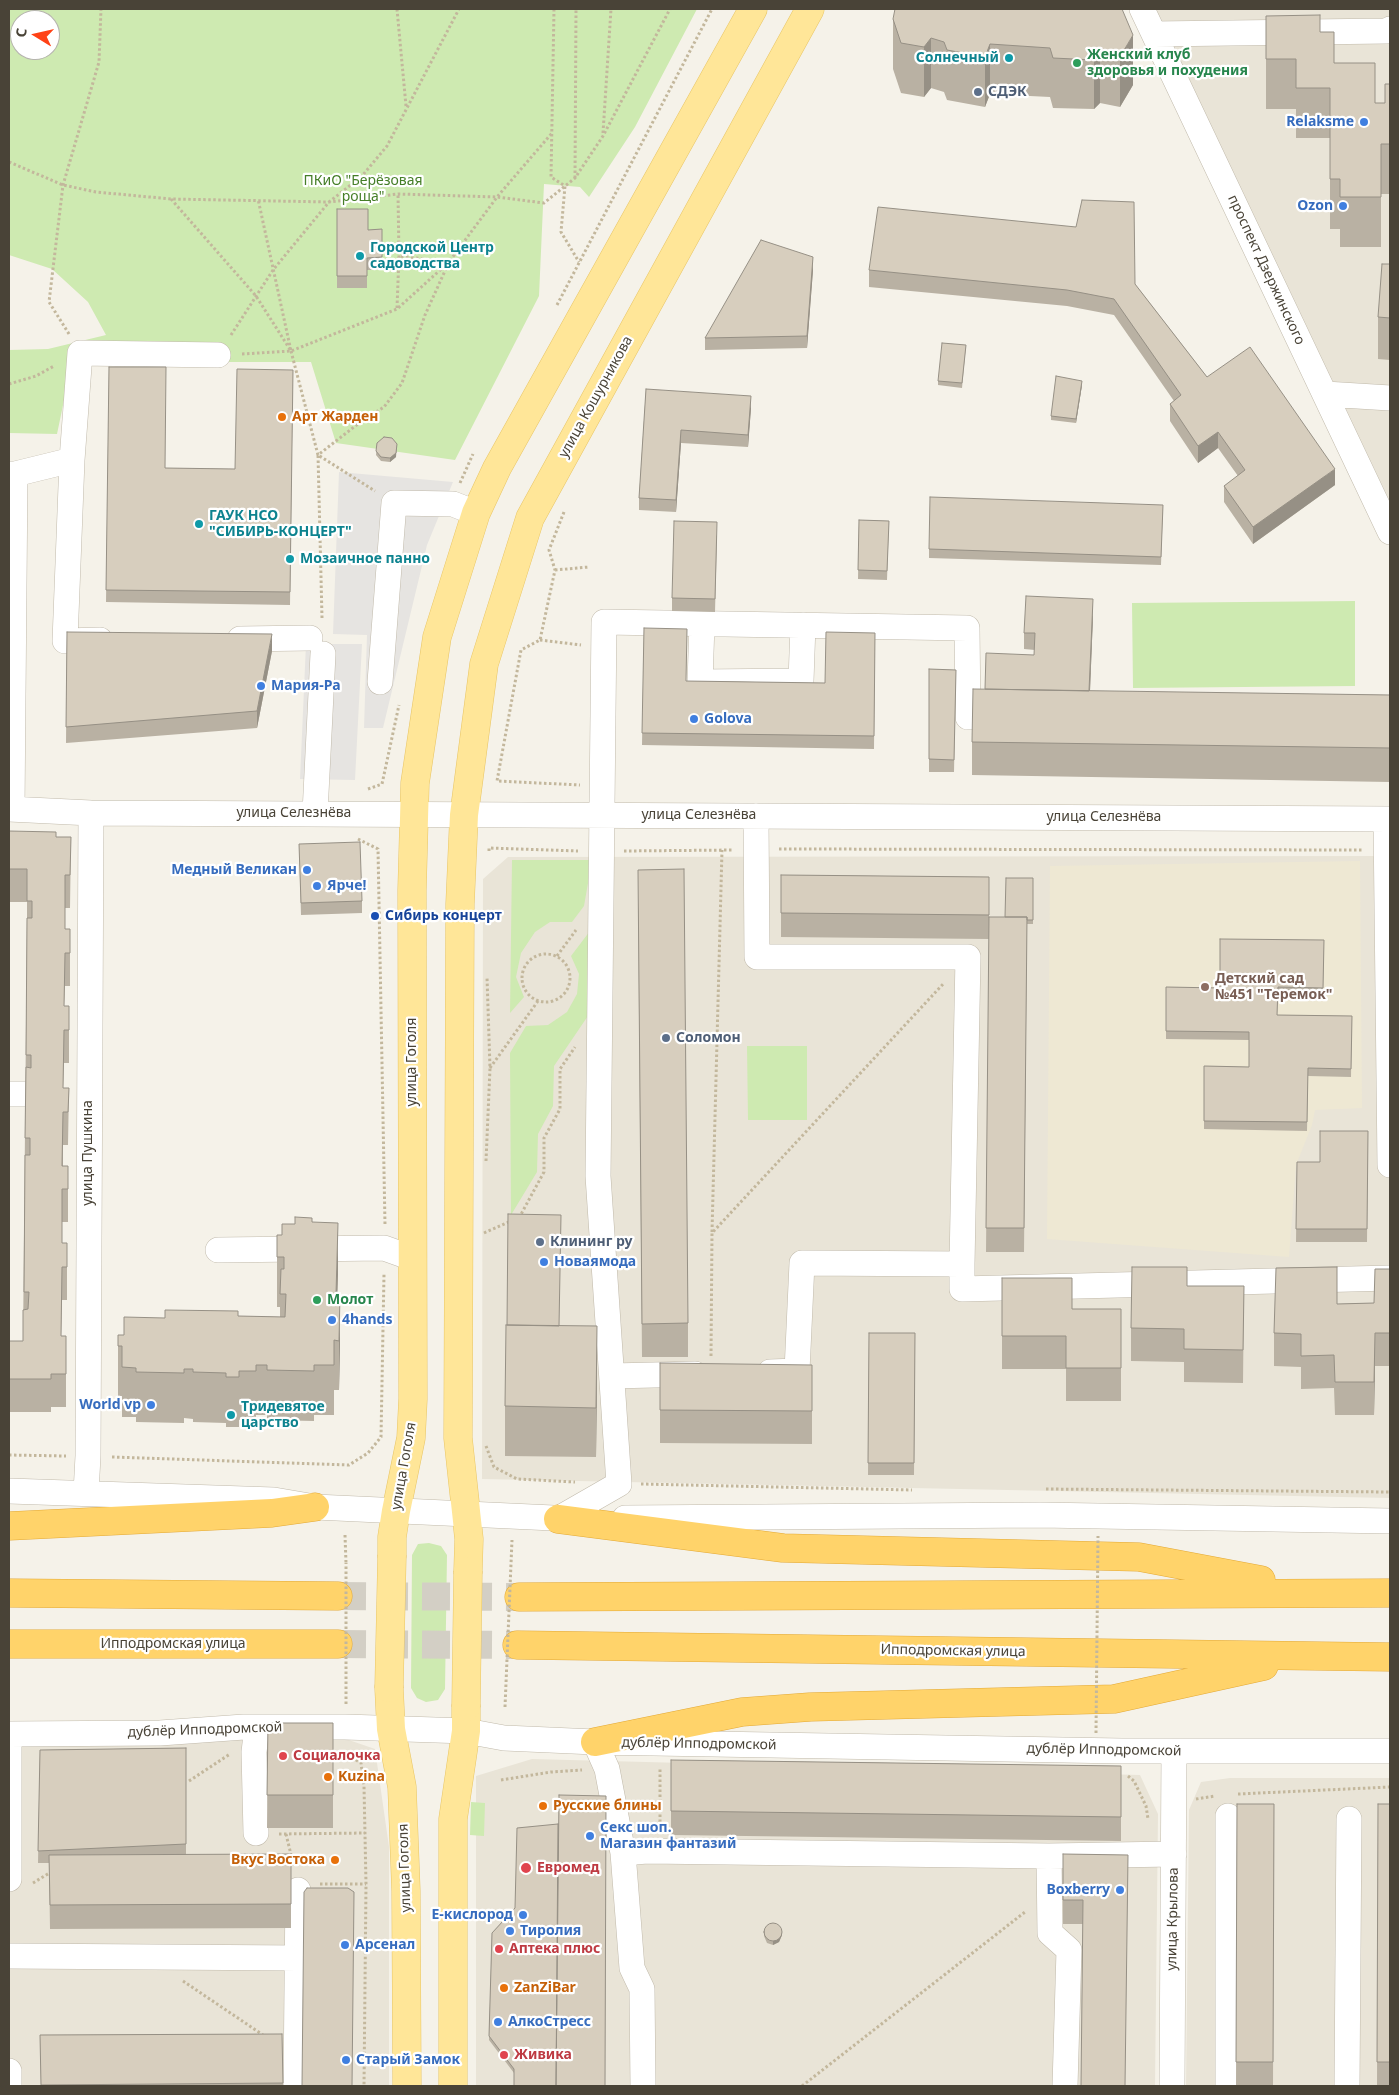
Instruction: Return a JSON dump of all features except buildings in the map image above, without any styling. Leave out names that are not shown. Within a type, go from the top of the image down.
[{"type":"highway","points":[[9,1526],[272,1514],[315,1507]]},
{"type":"highway","points":[[558,1519],[783,1548],[1139,1557],[1324,1592]]},
{"type":"highway","points":[[9,1593],[338,1596]]},
{"type":"highway","points":[[518,1597],[1390,1593]]},
{"type":"highway","name":"Ипподромская улица","points":[[9,1644],[338,1644]]},
{"type":"highway","name":"Ипподромская улица","points":[[517,1645],[1390,1657]]},
{"type":"highway","points":[[595,1742],[742,1712],[810,1707],[1114,1699],[1308,1656]]},
{"type":"main road","points":[[415,814],[417,770],[437,637],[476,513],[497,468],[753,9]]},
{"type":"main road","name":"улица Кошурникова","points":[[464,815],[484,664],[530,518],[810,9]]},
{"type":"main road","name":"улица Гоголя","points":[[407,2086],[406,1892],[402,1797],[392,1729],[389,1688],[392,1537],[411,1438],[413,1399],[412,890],[415,814]]},
{"type":"main road","points":[[453,2086],[453,1819],[466,1719],[469,1539],[458,1438],[460,931],[464,815]]},
{"type":"street","name":"проспект Дзержинского","points":[[1142,9],[1390,532]]},
{"type":"street","points":[[1154,34],[1389,31]]},
{"type":"street","points":[[124,640],[65,640],[72,460],[80,353],[218,355]]},
{"type":"street","points":[[1325,394],[1390,398]]},
{"type":"street","points":[[10,809],[12,474],[72,460]]},
{"type":"street","points":[[380,682],[394,503],[453,504],[476,513]]},
{"type":"street","points":[[558,1519],[619,1484],[598,1176],[604,622],[967,628],[968,717],[1027,718]]},
{"type":"street","points":[[702,624],[700,682],[801,680],[803,625]]},
{"type":"street","points":[[222,639],[316,646],[315,813]]},
{"type":"street","name":"улица Селезнёва","points":[[10,809],[91,813],[1388,818]]},
{"type":"street","name":"улица Пушкина","points":[[86,1493],[88,1456],[88,1095],[91,813]]},
{"type":"street","points":[[756,816],[757,957],[968,957],[962,1289],[1390,1278]]},
{"type":"street","points":[[1388,818],[1390,1165]]},
{"type":"street","points":[[64,1095],[88,1095]]},
{"type":"street","points":[[218,1250],[384,1248],[412,1258]]},
{"type":"street","points":[[749,1373],[797,1371],[802,1263],[962,1264]]},
{"type":"street","points":[[612,1376],[715,1374]]},
{"type":"street","points":[[9,1491],[274,1500],[315,1507],[558,1519],[1040,1515],[1390,1521]]},
{"type":"street","name":"дублёр Ипподромской","points":[[9,1734],[160,1733],[257,1727],[392,1729],[466,1719],[504,1738],[595,1742],[1174,1751],[1390,1751]]},
{"type":"street","points":[[256,1834],[254,1752],[257,1727]]},
{"type":"street","points":[[595,1742],[607,1769],[623,1853],[632,1968],[642,1989],[643,2086]]},
{"type":"street","points":[[9,1745],[9,1877]]},
{"type":"street","name":"улица Крылова","points":[[1172,2086],[1163,1855],[1174,1802],[1174,1751]]},
{"type":"street","points":[[1225,1802],[1228,2086]]},
{"type":"street","points":[[1347,2086],[1348,1819]]},
{"type":"street","points":[[623,1853],[660,1851],[1049,1856],[1163,1855]]},
{"type":"street","points":[[1049,1856],[1050,1933],[1069,1950],[1066,2086]]},
{"type":"street","points":[[296,2086],[298,1890]]},
{"type":"street","points":[[9,1948],[9,1972]]},
{"type":"street","points":[[9,1956],[298,1958]]},
{"type":"street","points":[[9,2071],[9,2086]]},
{"type":"path","points":[[9,384],[36,376],[80,353],[49,302],[63,184],[98,62],[101,9]]},
{"type":"path","points":[[397,9],[406,106]]},
{"type":"path","points":[[218,355],[273,270],[329,202],[362,176],[387,146],[406,106],[459,9]]},
{"type":"path","points":[[554,9],[551,176],[565,186]]},
{"type":"path","points":[[575,178],[576,9]]},
{"type":"path","points":[[602,136],[611,9]]},
{"type":"path","points":[[9,162],[63,184],[96,192],[171,199],[258,199],[329,202],[398,194],[498,197],[544,203],[575,178],[602,136],[670,9]]},
{"type":"path","points":[[218,355],[291,351],[397,308],[449,262],[498,197],[552,133]]},
{"type":"path","points":[[565,186],[562,232],[580,263]]},
{"type":"path","points":[[397,308],[399,256],[398,194]]},
{"type":"path","points":[[171,199],[256,296],[291,351]]},
{"type":"path","points":[[258,199],[291,351],[318,455],[316,646]]},
{"type":"path","points":[[399,256],[449,262]]},
{"type":"path","points":[[318,455],[384,406],[402,383],[425,314],[449,262]]},
{"type":"path","points":[[318,455],[394,503]]},
{"type":"path","points":[[540,640],[555,570],[549,550],[566,506]]},
{"type":"path","points":[[555,570],[589,567]]},
{"type":"path","points":[[602,787],[497,781],[521,650],[540,640],[604,648]]},
{"type":"path","points":[[9,1455],[349,1465],[368,1453],[381,1436],[384,1248],[378,849],[357,839]]},
{"type":"path","points":[[489,858],[489,848],[602,852],[756,849],[1387,850]]},
{"type":"path","points":[[715,1374],[712,1233],[722,850]]},
{"type":"path","points":[[541,954],[557,956],[568,967],[571,975],[567,991],[554,1001],[538,1001],[526,991],[522,976],[524,968],[528,962],[541,954]]},
{"type":"path","points":[[712,1233],[968,957]]},
{"type":"path","points":[[486,1165],[490,1068],[487,973]]},
{"type":"path","points":[[490,1068],[538,1001]]},
{"type":"path","points":[[484,1233],[519,1218],[544,1172],[544,1138],[560,1109],[560,1069],[577,1045]]},
{"type":"path","points":[[484,1224],[484,1243]]},
{"type":"path","points":[[483,1440],[494,1467],[517,1479],[619,1484],[916,1490]]},
{"type":"path","points":[[1044,1489],[1390,1492]]},
{"type":"path","points":[[345,1536],[346,1704]]},
{"type":"path","points":[[1096,1733],[1098,1536]]},
{"type":"path","points":[[504,1707],[512,1540]]},
{"type":"path","points":[[189,1781],[234,1751]]},
{"type":"path","points":[[344,1752],[361,1763],[366,1884],[364,2086]]},
{"type":"path","points":[[651,1768],[670,1768]]},
{"type":"path","points":[[660,1768],[660,1851]]},
{"type":"path","points":[[501,1780],[552,1772],[607,1769]]},
{"type":"path","points":[[1128,1775],[1134,1781],[1146,1806],[1163,1855]]},
{"type":"path","points":[[1146,1806],[1174,1802],[1225,1802],[1390,1787]]},
{"type":"path","points":[[256,1834],[365,1833]]},
{"type":"path","points":[[802,2086],[1049,1894]]},
{"type":"path","points":[[180,1980],[296,2057]]},
{"type":"shaded area","points":[[1151,9],[1390,9],[1390,528]]},
{"type":"shaded area","points":[[339,472],[453,482],[427,545],[383,728],[364,728],[367,635],[333,634]]},
{"type":"shaded area","points":[[306,644],[362,644],[355,780],[300,779]]},
{"type":"shaded area","points":[[1390,856],[1390,1498],[482,1479],[483,879],[508,857]]},
{"type":"shaded area","name":"Детский сад №451 \"Теремок\"","points":[[1360,861],[1362,1108],[1315,1110],[1312,1125],[1296,1165],[1289,1257],[1047,1239],[1050,866]]},
{"type":"shaded area","points":[[343,1738],[375,1749],[389,1847],[389,2086],[9,2086],[9,1741]]},
{"type":"shaded area","points":[[532,1759],[1140,1775],[1158,1814],[1155,2086],[476,2086],[476,1776]]},
{"type":"shaded area","points":[[1230,1778],[1390,1778],[1390,2086],[1186,2086],[1189,1810],[1201,1782]]},
{"type":"green space","name":"ПКиО \"Берёзовая роща\"","points":[[9,9],[697,9],[635,127],[589,197],[580,187],[544,184],[539,296],[455,460],[336,443],[311,362],[72,362],[57,434],[9,433],[9,350],[48,349],[106,335],[88,302],[52,269],[9,255]]},
{"type":"green space","points":[[1355,601],[1355,686],[1133,688],[1132,603]]},
{"type":"green space","points":[[512,860],[592,860],[584,906],[572,922],[550,922],[535,932],[521,953],[516,977],[524,997],[510,1013]]},
{"type":"green space","points":[[590,931],[592,1010],[554,1066],[553,1106],[538,1134],[537,1172],[511,1215],[510,1053],[526,1026],[548,1025],[567,1012],[577,994],[579,974],[571,956]]},
{"type":"green space","points":[[747,1046],[807,1046],[807,1120],[748,1120]]},
{"type":"green space","points":[[429,1543],[441,1546],[447,1555],[445,1689],[438,1700],[426,1702],[417,1698],[411,1688],[412,1555],[418,1544]]},
{"type":"green space","points":[[471,1802],[485,1803],[484,1836],[470,1835]]},
{"type":"tunnel","points":[[338,1596],[519,1597]]},
{"type":"tunnel","points":[[338,1644],[517,1645]]},
{"type":"place","name":"Солнечный","points":[[1009,58]]},
{"type":"place","name":"Женский клуб здоровья и похудения","points":[[1077,63]]},
{"type":"place","name":"СДЭК","points":[[978,92]]},
{"type":"place","name":"Relaksme","points":[[1364,122]]},
{"type":"place","name":"Ozon","points":[[1343,206]]},
{"type":"place","name":"Городской Центр садоводства","points":[[360,256]]},
{"type":"place","name":"Арт Жарден","points":[[282,417]]},
{"type":"place","name":"ГАУК НСО \"СИБИРЬ-КОНЦЕРТ\"","points":[[199,524]]},
{"type":"place","name":"Мозаичное панно","points":[[290,559]]},
{"type":"place","name":"Мария-Ра","points":[[261,686]]},
{"type":"place","name":"Golova","points":[[694,719]]},
{"type":"place","name":"Медный Великан","points":[[307,870]]},
{"type":"place","name":"Ярче!","points":[[317,886]]},
{"type":"place","name":"Сибирь концерт","points":[[375,916]]},
{"type":"place","name":"Детский сад №451 \"Теремок\"","points":[[1205,987]]},
{"type":"place","name":"Соломон","points":[[666,1038]]},
{"type":"place","name":"Клининг ру","points":[[540,1242]]},
{"type":"place","name":"Новаямода","points":[[544,1262]]},
{"type":"place","name":"Молот","points":[[317,1300]]},
{"type":"place","name":"4hands","points":[[332,1320]]},
{"type":"place","name":"World vp","points":[[151,1405]]},
{"type":"place","name":"Тридевятое царство","points":[[231,1415]]},
{"type":"place","name":"Социалочка","points":[[283,1756]]},
{"type":"place","name":"Kuzina","points":[[328,1777]]},
{"type":"place","name":"Русские блины","points":[[543,1806]]},
{"type":"place","name":"Секс шоп. Магазин фантазий","points":[[590,1836]]},
{"type":"place","name":"Вкус Востока","points":[[335,1860]]},
{"type":"place","name":"Евромед","points":[[526,1868]]},
{"type":"place","name":"Boxberry","points":[[1120,1890]]},
{"type":"place","name":"Е-кислород","points":[[523,1915]]},
{"type":"place","name":"Тиролия","points":[[510,1931]]},
{"type":"place","name":"Арсенал","points":[[345,1945]]},
{"type":"place","name":"Аптека плюс","points":[[499,1949]]},
{"type":"place","name":"ZanZiBar","points":[[504,1988]]},
{"type":"place","name":"АлкоСтресс","points":[[498,2022]]},
{"type":"place","name":"Живика","points":[[504,2055]]},
{"type":"place","name":"Старый Замок","points":[[346,2060]]}]
